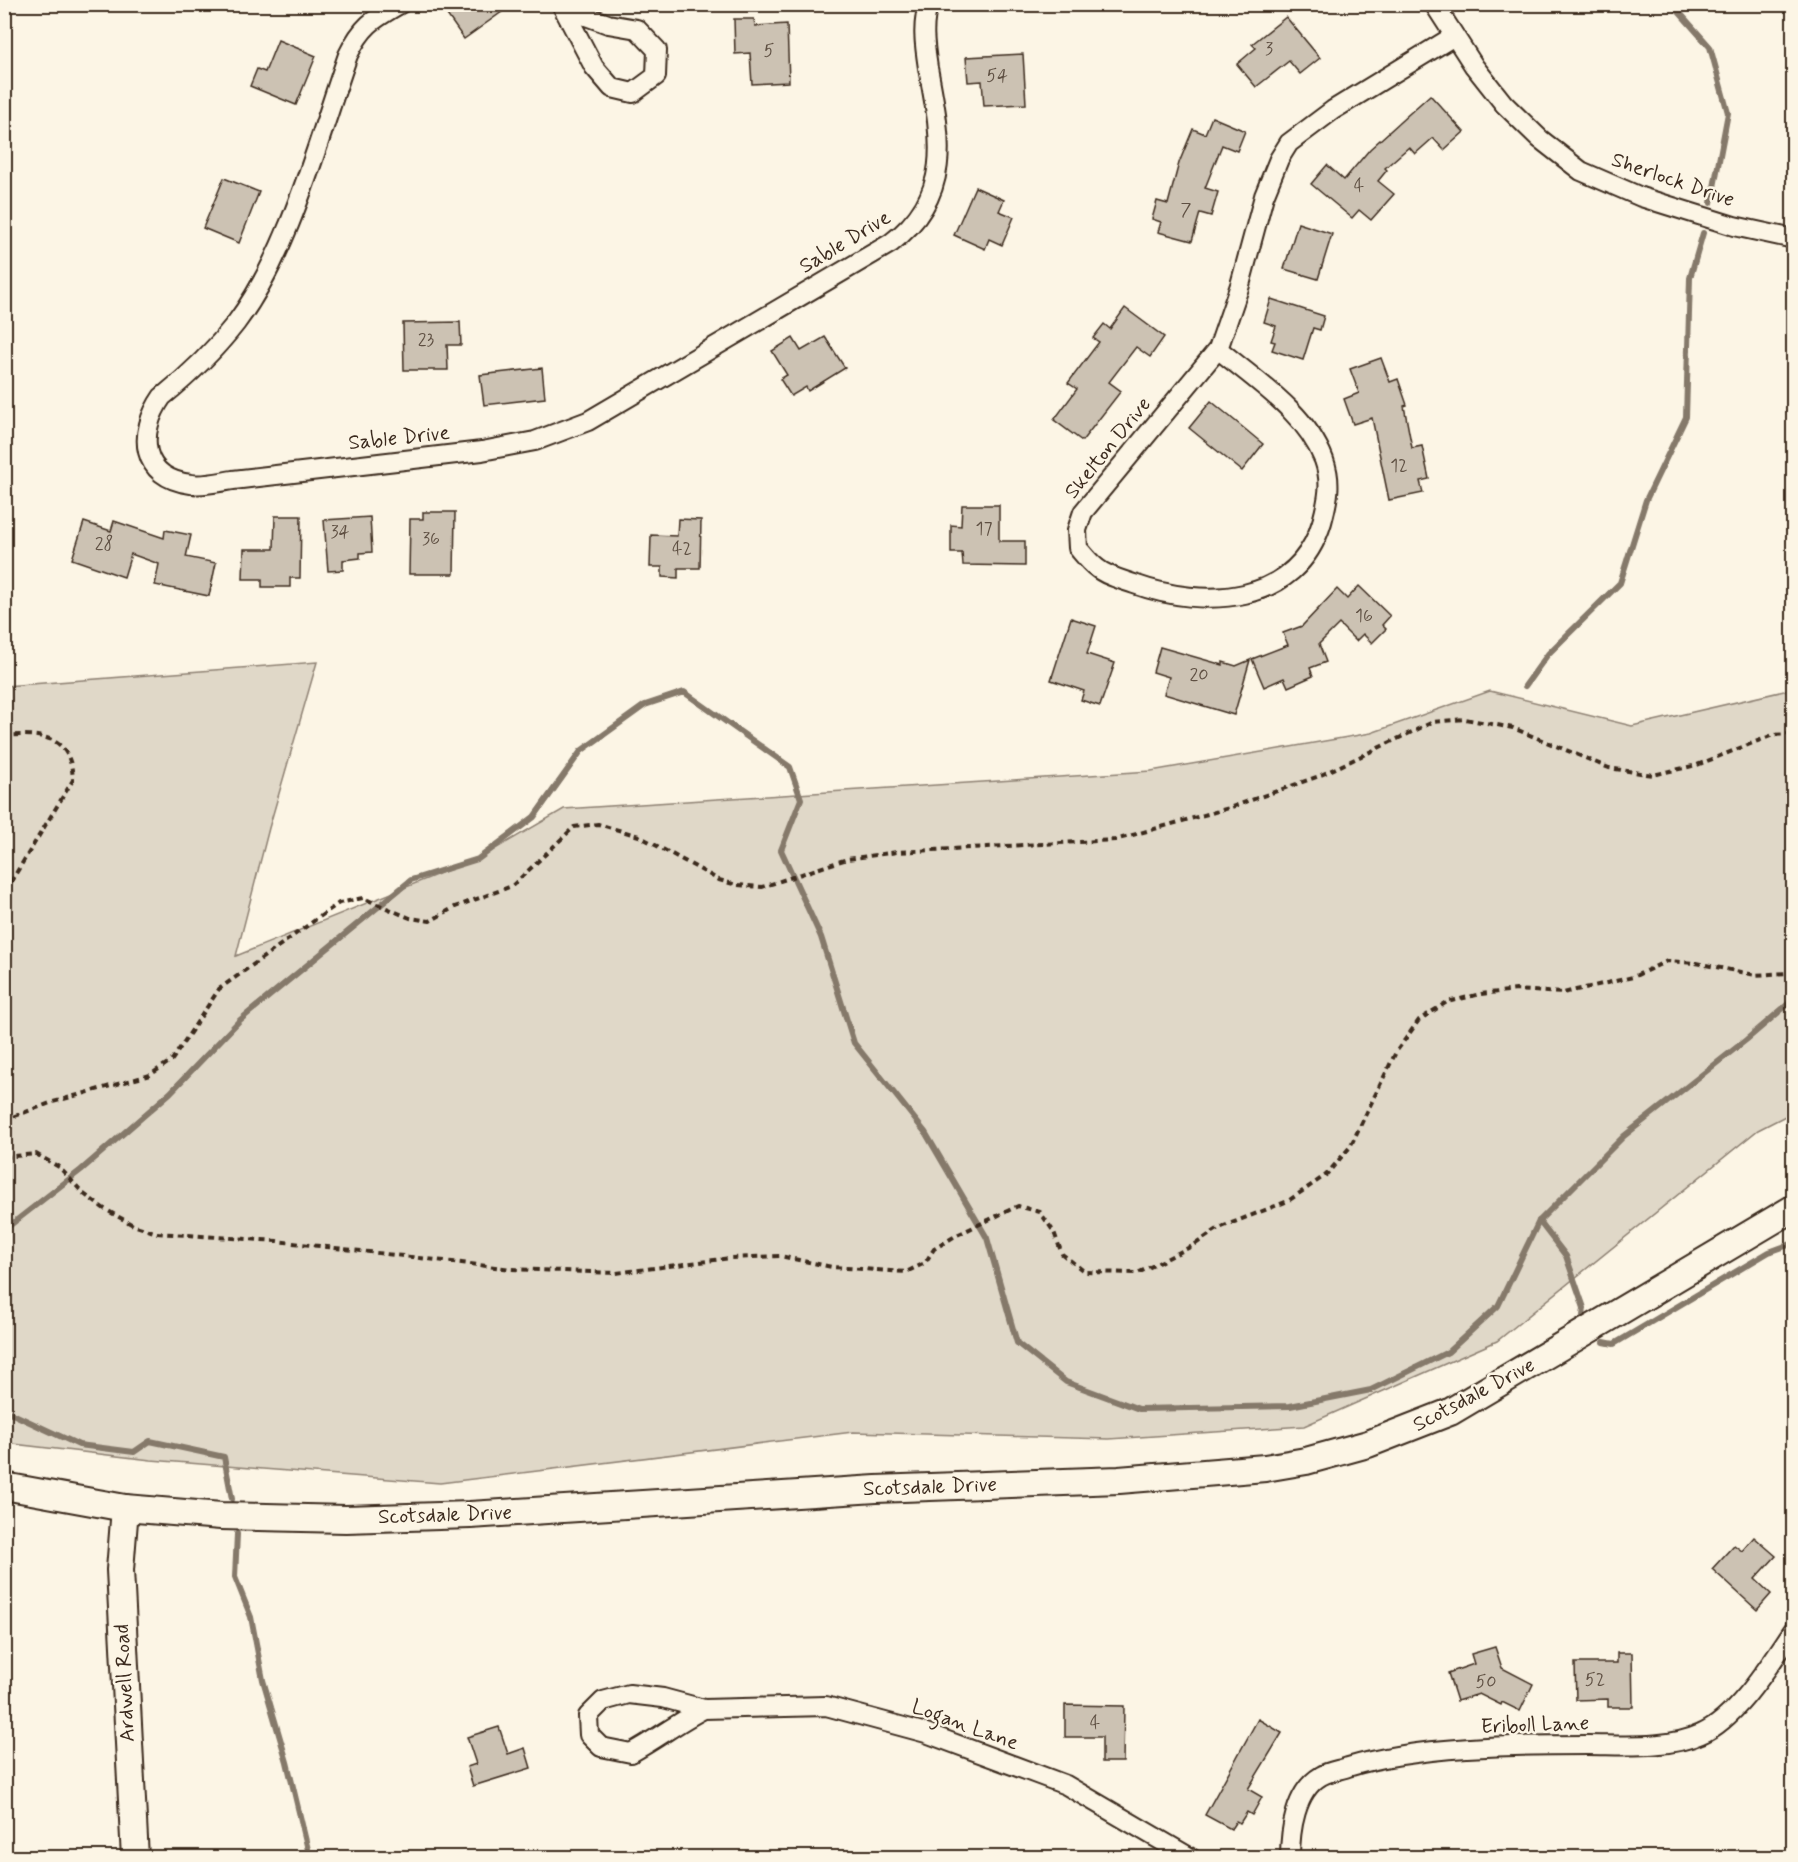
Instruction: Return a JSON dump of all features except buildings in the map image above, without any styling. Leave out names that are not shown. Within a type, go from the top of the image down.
[{"type":"street","name":"Sable Drive","points":[[400,4],[373,19],[360,31],[348,55],[283,237],[262,280],[236,323],[162,397],[152,411],[144,441],[159,472],[175,480],[193,484],[233,480],[452,455],[535,441],[588,421],[891,243],[908,230],[922,213],[933,195],[938,175],[938,132],[925,48],[929,4]]},
{"type":"street","name":"Sherlock Drive","points":[[1434,4],[1504,105],[1540,139],[1581,171],[1641,197],[1734,226],[1794,238]]},
{"type":"street","points":[[562,6],[608,24],[637,29],[657,50],[656,76],[633,93],[612,88],[594,66],[562,6]]},
{"type":"street","name":"Skelton Drive","points":[[1218,349],[1285,405],[1313,438],[1324,460],[1330,487],[1318,536],[1304,556],[1285,575],[1263,588],[1237,597],[1209,598],[1153,591],[1097,569],[1078,548],[1077,530],[1083,512],[1218,349],[1240,285],[1264,196],[1279,159],[1289,143],[1333,110],[1454,36]]},
{"type":"street","name":"Scotsdale Drive","points":[[4,1486],[125,1508],[278,1517],[470,1515],[876,1489],[1198,1475],[1306,1461],[1410,1430],[1450,1412],[1794,1208]]},
{"type":"street","name":"Ardwell Road","points":[[125,1508],[120,1570],[135,1857]]},
{"type":"street","name":"Eriboll Lane","points":[[1288,1857],[1291,1827],[1298,1807],[1321,1776],[1386,1758],[1484,1748],[1635,1745],[1680,1740],[1702,1734],[1730,1712],[1764,1674],[1794,1629]]},
{"type":"street","name":"Logan Lane","points":[[704,1709],[677,1722],[657,1739],[632,1753],[616,1752],[601,1747],[589,1735],[587,1725],[588,1716],[603,1701],[628,1694],[663,1698],[704,1709],[826,1706],[926,1732],[1066,1785],[1191,1857]]},
{"type":"path","points":[[4,1120],[53,1102],[150,1075],[172,1060],[219,989],[339,903],[363,898],[410,918],[430,921],[463,904],[512,886],[574,827],[598,824],[639,836],[719,880],[737,885],[762,887],[777,884],[847,859],[897,852],[1115,840],[1229,808],[1320,776],[1433,722],[1465,719],[1513,728],[1610,768],[1653,775],[1697,765],[1773,735],[1794,734]]},
{"type":"path","points":[[4,736],[29,734],[52,739],[65,749],[72,766],[73,780],[4,893]]},
{"type":"path","points":[[4,1157],[36,1154],[59,1167],[84,1194],[133,1225],[157,1233],[277,1241],[511,1269],[616,1272],[730,1258],[780,1256],[832,1267],[906,1272],[925,1263],[934,1249],[957,1235],[1018,1206],[1040,1212],[1054,1232],[1062,1254],[1085,1272],[1138,1273],[1194,1245],[1219,1228],[1288,1201],[1326,1175],[1350,1148],[1396,1052],[1419,1020],[1448,1002],[1481,994],[1516,990],[1563,993],[1633,977],[1666,961],[1696,963],[1755,975],[1787,973],[1794,968]]},
{"type":"shaded area","points":[[317,662],[269,828],[236,956],[483,856],[564,809],[1151,771],[1371,733],[1490,691],[1632,726],[1793,689],[1793,1112],[1758,1130],[1497,1341],[1304,1426],[1109,1439],[853,1432],[440,1483],[151,1460],[5,1443],[5,686]]},
{"type":"waterway","points":[[1672,4],[1710,47],[1728,113],[1711,203]]},
{"type":"waterway","points":[[1525,686],[1548,654],[1620,583],[1646,500],[1686,417],[1690,278],[1703,233]]},
{"type":"waterway","points":[[4,1230],[81,1170],[170,1093],[240,1020],[411,880],[478,859],[534,817],[581,751],[645,705],[684,692],[790,767],[801,799],[781,850],[821,937],[854,1043],[925,1132],[987,1238],[1017,1343],[1066,1382],[1139,1409],[1290,1406],[1371,1390],[1448,1352],[1498,1306],[1539,1221],[1624,1136],[1746,1040],[1794,999]]},
{"type":"waterway","points":[[1539,1221],[1566,1256],[1584,1308],[1583,1316]]},
{"type":"waterway","points":[[1604,1342],[1614,1344],[1769,1252],[1794,1243]]},
{"type":"waterway","points":[[4,1410],[79,1445],[134,1452],[150,1441],[224,1457],[232,1499]]},
{"type":"waterway","points":[[237,1534],[235,1577],[251,1617],[263,1680],[287,1762],[310,1858]]}]
